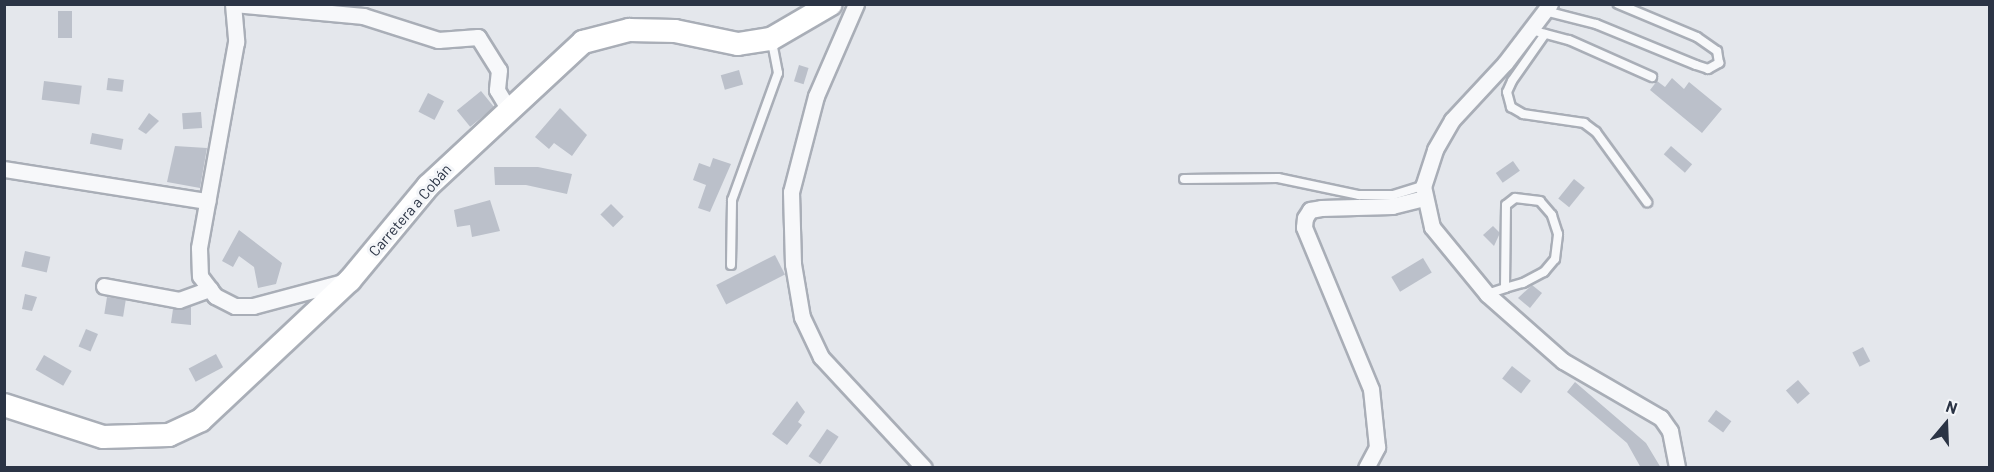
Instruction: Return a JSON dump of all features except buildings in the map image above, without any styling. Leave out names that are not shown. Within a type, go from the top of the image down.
[{"type":"street","points":[[350,280],[253,306],[235,306],[210,289],[200,276],[199,248],[236,42],[234,4],[364,10],[438,40],[478,37],[499,70],[497,90],[508,108]]},
{"type":"street","name":"Carretera a Cobán","points":[[4,405],[102,437],[169,435],[201,420],[225,400],[350,280],[428,186],[508,108],[583,42],[609,32],[675,31],[738,44],[771,39],[831,4]]},
{"type":"street","points":[[856,4],[816,96],[791,192],[793,264],[802,317],[820,357],[924,468]]},
{"type":"street","points":[[1547,8],[1538,32],[1452,120],[1423,192],[1431,227],[1486,294],[1563,361],[1661,418],[1670,431],[1677,468]]},
{"type":"street","points":[[4,169],[207,201]]},
{"type":"street","points":[[1366,468],[1377,447],[1371,389],[1304,227],[1305,218],[1310,210],[1321,208],[1392,206],[1423,192]]},
{"type":"street","points":[[104,286],[178,300],[210,289]]},
{"type":"lane","points":[[1547,8],[1596,24],[1708,69],[1719,63],[1717,51],[1697,37],[1618,4]]},
{"type":"lane","points":[[1647,202],[1596,132],[1584,123],[1523,114],[1511,107],[1507,92],[1538,32],[1652,77]]},
{"type":"lane","points":[[731,265],[732,200],[778,73],[771,39]]},
{"type":"lane","points":[[1184,179],[1278,178],[1359,195],[1423,192]]},
{"type":"lane","points":[[1486,294],[1505,288],[1544,272],[1555,259],[1558,234],[1552,215],[1540,201],[1515,198],[1506,205],[1505,288]]}]
